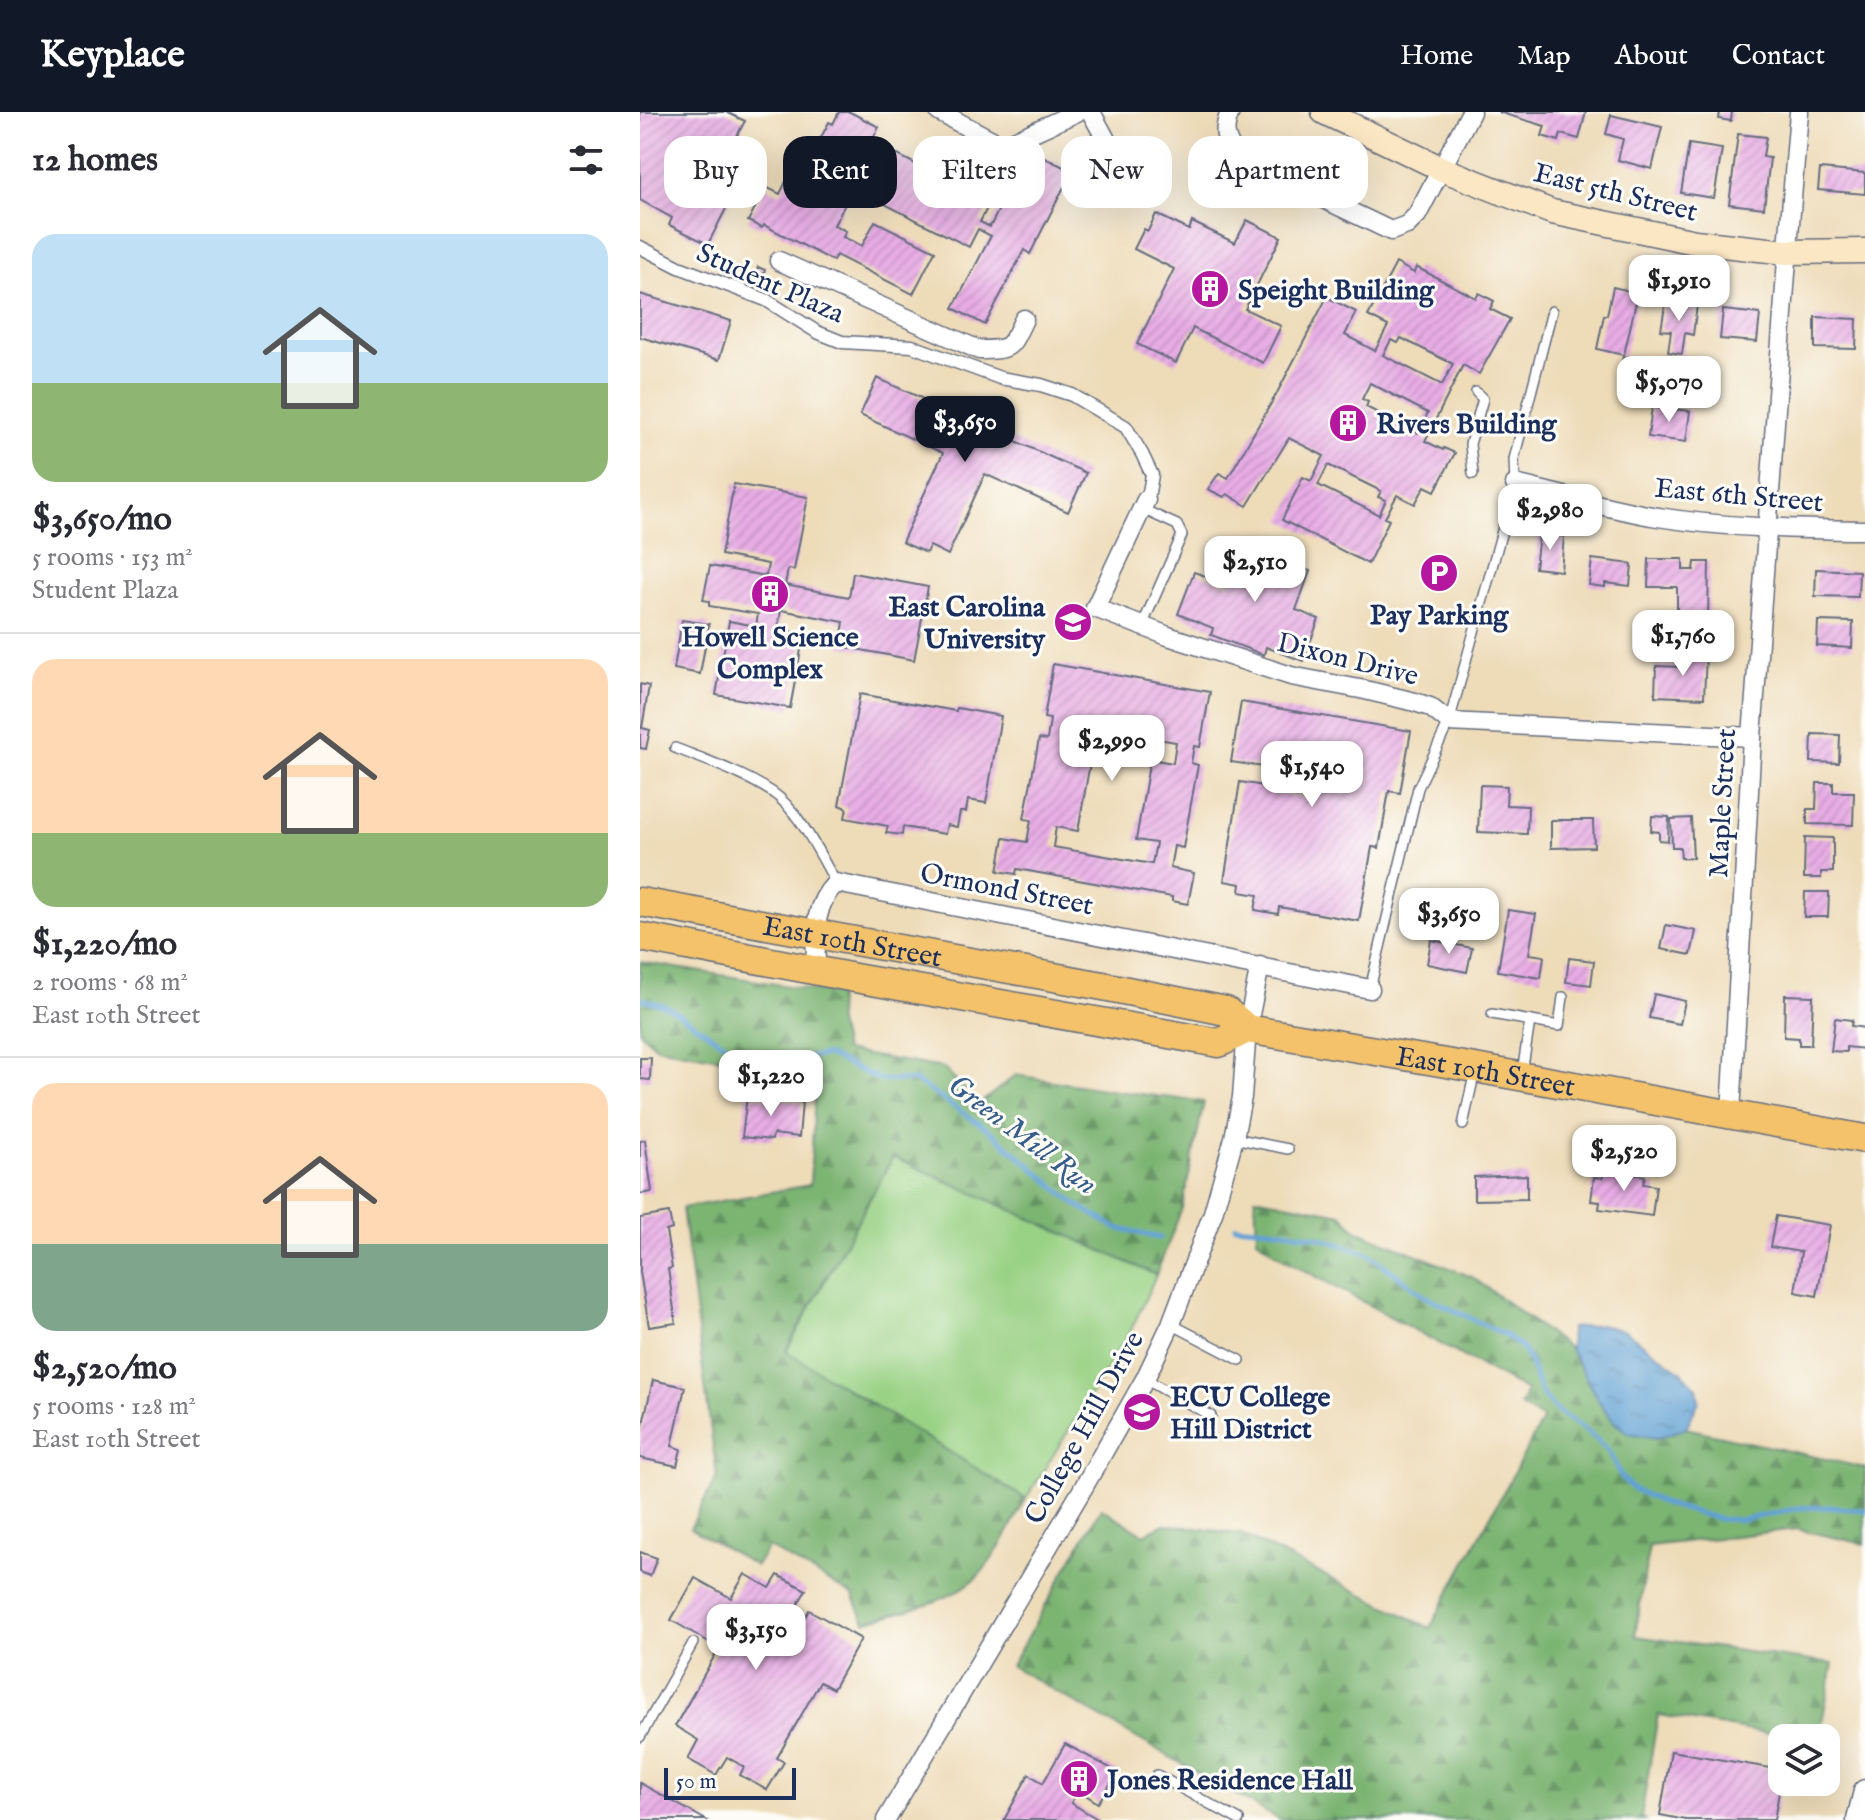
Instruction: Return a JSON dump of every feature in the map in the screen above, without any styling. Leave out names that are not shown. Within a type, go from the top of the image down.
[{"type":"main road","name":"East 5th Street","points":[[1324,112],[1442,169],[1552,212],[1695,242],[1787,252],[1865,251]]},
{"type":"main road","name":"East 10th Street","points":[[640,902],[1226,1011],[1247,1029],[1865,1139]]},
{"type":"main road","name":"East 10th Street","points":[[640,937],[1219,1043],[1247,1029]]},
{"type":"street","points":[[939,112],[1003,146],[1077,112]]},
{"type":"street","points":[[1091,112],[1104,136]]},
{"type":"street","points":[[1230,112],[1224,127],[1226,141],[1236,157],[1391,231],[1407,225],[1417,215],[1471,112]]},
{"type":"street","name":"Maple Street","points":[[1731,1114],[1752,737],[1799,112]]},
{"type":"street","name":"Student Plaza","points":[[640,247],[679,267],[766,300],[817,332],[842,342],[912,346],[1000,378],[1041,385],[1072,395],[1126,427],[1152,475],[1144,504]]},
{"type":"street","points":[[779,261],[979,350],[1000,350],[1012,345],[1024,319]]},
{"type":"street","name":"East 6th Street","points":[[1515,484],[1662,518],[1767,529],[1865,530]]},
{"type":"street","name":"Dixon Drive","points":[[1144,504],[1095,608],[1291,676],[1415,702],[1430,707],[1449,722]]},
{"type":"street","points":[[1449,722],[1752,737]]},
{"type":"street","points":[[816,971],[818,917],[827,892],[836,883]]},
{"type":"street","name":"Ormond Street","points":[[836,883],[1370,989]]},
{"type":"street","points":[[1247,1029],[1260,966]]},
{"type":"street","name":"College Hill Drive","points":[[886,1820],[1082,1490],[1145,1379],[1171,1324],[1213,1213],[1234,1138],[1242,1097],[1247,1029]]},
{"type":"lane","points":[[1370,989],[1418,788],[1449,722],[1515,484],[1514,459],[1552,311]]},
{"type":"lane","points":[[1473,474],[1470,444],[1483,399],[1476,392]]},
{"type":"lane","points":[[1142,626],[1182,535],[1177,525],[1144,504]]},
{"type":"lane","points":[[675,748],[774,793],[804,825],[836,883]]},
{"type":"lane","points":[[1492,1014],[1559,1026],[1563,997]]},
{"type":"lane","points":[[1522,1076],[1530,1021]]},
{"type":"lane","points":[[1463,1125],[1475,1068]]},
{"type":"lane","points":[[1234,1138],[1288,1149]]},
{"type":"lane","points":[[1171,1324],[1240,1360]]},
{"type":"lane","points":[[1145,1379],[1211,1416]]},
{"type":"lane","points":[[640,1737],[693,1643]]},
{"type":"lane","points":[[1157,1775],[1239,1820]]},
{"type":"green space","points":[[640,962],[838,994],[837,1018],[844,1051],[943,1068],[979,1104],[1016,1075],[1204,1102],[1182,1208],[1156,1275],[893,1157],[786,1351],[1026,1499],[987,1566],[956,1592],[926,1605],[865,1622],[853,1595],[768,1547],[756,1566],[690,1528],[717,1477],[682,1208],[810,1185],[815,1090],[767,1086],[742,1062],[657,1047],[640,1032]]},
{"type":"green space","points":[[893,1156],[1156,1275],[1131,1330],[1026,1499],[786,1352]]},
{"type":"green space","points":[[1255,1197],[1341,1214],[1358,1231],[1472,1277],[1570,1349],[1614,1422],[1657,1438],[1686,1428],[1865,1468],[1865,1544],[1796,1529],[1649,1546],[1635,1636],[1833,1664],[1822,1724],[1768,1724],[1768,1734],[1658,1715],[1641,1817],[1645,1820],[1280,1820],[1011,1666],[1101,1508],[1144,1534],[1164,1524],[1241,1534],[1430,1628],[1543,1419],[1520,1406],[1527,1391],[1284,1259],[1257,1239]]},
{"type":"water","points":[[1601,1325],[1625,1331],[1681,1371],[1697,1388],[1699,1401],[1686,1428],[1657,1438],[1628,1433],[1614,1422],[1570,1349],[1571,1328]]},
{"type":"building","points":[[640,112],[726,112],[745,121],[737,136],[664,136],[664,208],[726,208],[708,244],[669,225],[672,218],[640,200]]},
{"type":"building","points":[[839,112],[850,112],[879,127],[874,136],[822,136],[829,122],[833,124]]},
{"type":"building","points":[[1498,112],[1586,112],[1579,139],[1561,134],[1559,141],[1542,136],[1545,126]]},
{"type":"building","points":[[1720,112],[1732,112],[1731,121],[1719,119]]},
{"type":"building","points":[[1611,115],[1662,127],[1652,169],[1618,160],[1623,139],[1606,134]]},
{"type":"building","points":[[1738,134],[1766,137],[1763,157],[1770,158],[1764,208],[1729,204]]},
{"type":"building","points":[[1689,144],[1722,149],[1714,198],[1681,193]]},
{"type":"building","points":[[897,155],[913,163],[913,208],[987,208],[980,222],[990,227],[1000,208],[1045,208],[1045,158],[1061,166],[1061,193],[1030,254],[1024,250],[985,325],[953,308],[991,236],[978,229],[969,247],[893,208],[897,208]]},
{"type":"building","points":[[1820,169],[1865,173],[1865,194],[1818,190]]},
{"type":"building","points":[[767,188],[780,194],[783,188],[783,208],[843,208],[834,225],[846,231],[843,237],[862,246],[875,221],[935,251],[913,294],[836,255],[833,261],[764,225],[762,228],[748,221],[755,208],[767,208]]},
{"type":"building","name":"Speight Building","points":[[1156,214],[1189,230],[1192,222],[1235,243],[1247,220],[1281,237],[1245,309],[1281,326],[1263,363],[1193,328],[1176,363],[1137,344],[1174,269],[1134,249]]},
{"type":"building","name":"Rivers Building","points":[[1396,263],[1414,273],[1416,267],[1476,298],[1479,293],[1494,301],[1490,309],[1510,319],[1479,374],[1463,365],[1425,441],[1455,453],[1435,491],[1425,486],[1415,504],[1397,495],[1368,564],[1282,520],[1303,477],[1311,481],[1324,456],[1289,438],[1247,506],[1227,494],[1224,497],[1208,489],[1219,473],[1228,478],[1327,297],[1356,312],[1345,335],[1375,351],[1388,326],[1368,316]],"holes":[[[1401,338],[1453,364],[1442,385],[1383,355],[1391,340],[1398,343]],[[1370,383],[1428,413],[1418,433],[1366,407],[1368,402],[1362,399]],[[1328,465],[1381,491],[1378,497],[1386,500],[1379,515],[1318,485]]]},
{"type":"building","points":[[758,267],[765,270],[762,279],[755,277]]},
{"type":"building","points":[[1613,287],[1638,293],[1624,355],[1597,349]]},
{"type":"building","points":[[640,294],[731,321],[719,360],[640,337]]},
{"type":"building","points":[[1666,300],[1697,305],[1693,335],[1685,333],[1682,354],[1668,352],[1671,331],[1661,330]]},
{"type":"building","points":[[1723,310],[1760,314],[1757,342],[1720,339]]},
{"type":"building","points":[[1815,317],[1857,319],[1856,349],[1815,348]]},
{"type":"building","points":[[1623,356],[1640,359],[1636,377],[1620,374]]},
{"type":"building","points":[[877,378],[1086,473],[1068,512],[985,474],[948,555],[930,546],[926,553],[902,542],[943,453],[860,415]]},
{"type":"building","points":[[1652,407],[1690,411],[1686,442],[1648,437]]},
{"type":"building","name":"Howell Science Complex","points":[[734,484],[808,497],[794,570],[788,569],[785,585],[849,597],[853,573],[928,587],[914,660],[840,646],[844,622],[781,610],[778,629],[804,634],[790,708],[716,695],[729,621],[756,626],[758,614],[709,606],[709,601],[703,600],[710,566],[766,576],[768,564],[721,555]]},
{"type":"building","points":[[1539,534],[1564,536],[1561,571],[1535,568]]},
{"type":"building","points":[[1245,540],[1298,560],[1296,566],[1310,571],[1296,610],[1319,619],[1303,661],[1266,647],[1264,655],[1211,635],[1213,628],[1178,614],[1194,572],[1228,584]]},
{"type":"building","points":[[1592,559],[1632,564],[1630,586],[1589,585]]},
{"type":"building","points":[[1649,559],[1683,559],[1683,570],[1694,570],[1695,562],[1709,562],[1708,621],[1677,621],[1677,587],[1648,587]]},
{"type":"building","points":[[1816,569],[1859,571],[1858,597],[1815,596]]},
{"type":"building","points":[[682,620],[709,624],[700,674],[674,669]]},
{"type":"building","points":[[1818,621],[1853,622],[1852,648],[1817,646]]},
{"type":"building","points":[[1682,653],[1706,654],[1704,698],[1655,696],[1656,666],[1681,667]]},
{"type":"building","points":[[1053,664],[1210,692],[1200,747],[1194,746],[1191,763],[1198,765],[1183,848],[1174,846],[1170,868],[1194,873],[1188,904],[1172,901],[1172,897],[1017,869],[1016,874],[998,871],[1004,838],[1027,842],[1031,820],[1024,819],[1039,739],[1047,740],[1050,719],[1044,718]],"holes":[[[1074,725],[1176,742],[1173,763],[1150,759],[1136,840],[1156,843],[1152,864],[1053,847],[1056,827],[1078,831],[1093,746],[1071,742]]]},
{"type":"building","points":[[640,684],[649,686],[642,728],[650,730],[646,749],[640,748]]},
{"type":"building","points":[[860,694],[1001,716],[986,803],[968,800],[966,812],[960,812],[957,827],[947,825],[945,834],[903,827],[902,835],[886,833],[888,826],[845,818],[847,808],[839,805]]},
{"type":"building","points":[[1241,702],[1411,731],[1400,793],[1389,791],[1379,848],[1372,847],[1359,921],[1279,907],[1278,914],[1255,910],[1258,895],[1240,892],[1241,884],[1224,881],[1240,782],[1264,786],[1264,791],[1305,798],[1307,783],[1295,781],[1296,772],[1231,762]]},
{"type":"building","points":[[1812,734],[1840,735],[1839,763],[1811,762]]},
{"type":"building","points":[[1817,783],[1833,783],[1833,792],[1854,792],[1853,825],[1807,824],[1807,809],[1816,809]]},
{"type":"building","points":[[1480,785],[1507,786],[1506,805],[1528,806],[1527,834],[1478,832]]},
{"type":"building","points":[[1652,816],[1669,817],[1668,841],[1659,840],[1659,832],[1651,831]]},
{"type":"building","points":[[1691,818],[1693,858],[1681,858],[1680,847],[1672,847],[1671,819]]},
{"type":"building","points":[[1551,820],[1593,820],[1594,847],[1551,848]]},
{"type":"building","points":[[1805,837],[1833,838],[1833,872],[1821,872],[1821,878],[1804,878]]},
{"type":"building","points":[[1805,892],[1829,892],[1828,917],[1804,917]]},
{"type":"building","points":[[1508,910],[1536,914],[1529,954],[1544,956],[1541,978],[1498,971]]},
{"type":"building","points":[[1666,925],[1696,931],[1691,955],[1661,949]]},
{"type":"building","points":[[1431,940],[1472,948],[1467,972],[1427,964]]},
{"type":"building","points":[[1569,958],[1594,961],[1591,985],[1566,982]]},
{"type":"building","points":[[1654,994],[1685,1001],[1680,1024],[1649,1018]]},
{"type":"building","points":[[1785,995],[1813,996],[1811,1045],[1799,1045],[1799,1038],[1784,1037]]},
{"type":"building","points":[[1835,1018],[1852,1020],[1851,1026],[1865,1028],[1865,1049],[1846,1047],[1846,1052],[1831,1051]]},
{"type":"building","points":[[640,1058],[651,1058],[650,1080],[640,1079]]},
{"type":"building","points":[[747,1096],[802,1102],[799,1137],[773,1134],[772,1140],[742,1137]]},
{"type":"building","points":[[645,1140],[652,1192],[640,1194],[640,1141]]},
{"type":"building","points":[[1604,1170],[1645,1176],[1643,1184],[1656,1186],[1652,1216],[1599,1209],[1600,1202],[1591,1201],[1594,1177],[1603,1178]]},
{"type":"building","points":[[1527,1175],[1527,1199],[1474,1200],[1474,1177]]},
{"type":"building","points":[[669,1213],[672,1229],[666,1231],[672,1268],[668,1269],[676,1323],[649,1327],[640,1272],[640,1218]]},
{"type":"building","points":[[1776,1216],[1830,1225],[1817,1296],[1795,1292],[1801,1252],[1770,1247]]},
{"type":"building","points":[[653,1380],[685,1387],[672,1446],[681,1449],[677,1466],[640,1458],[640,1437]]},
{"type":"building","points":[[640,1552],[657,1558],[650,1576],[640,1572]]},
{"type":"building","points":[[745,1574],[770,1588],[778,1575],[806,1590],[793,1613],[804,1619],[809,1610],[861,1639],[833,1689],[820,1682],[777,1758],[784,1762],[767,1790],[740,1775],[744,1767],[727,1757],[716,1775],[688,1759],[698,1740],[675,1726],[719,1648],[671,1620],[695,1578],[731,1598]]},
{"type":"building","name":"Jones Residence Hall","points":[[1065,1744],[1118,1772],[1098,1803],[1078,1790],[1071,1803],[1099,1820],[1004,1820],[1029,1774],[1043,1783]]},
{"type":"building","points":[[1671,1751],[1768,1768],[1768,1796],[1778,1796],[1774,1820],[1686,1820],[1660,1815]]},
{"type":"building","points":[[640,1783],[706,1820],[640,1820]]},
{"type":"waterway","name":"Green Mill Run","points":[[640,998],[668,1007],[726,1045],[768,1062],[827,1055],[880,1080],[915,1081],[990,1131],[1074,1203],[1116,1228],[1160,1238]]},
{"type":"waterway","name":"Green Mill Run","points":[[1235,1226],[1318,1237],[1369,1254],[1425,1296],[1505,1335],[1522,1348],[1547,1401],[1605,1447],[1622,1478],[1633,1489],[1665,1504],[1719,1519],[1742,1520],[1799,1508],[1865,1510]]},
{"type":"place","name":"Speight Building","points":[[1210,289]]},
{"type":"place","name":"Rivers Building","points":[[1348,423]]},
{"type":"place","name":"Pay Parking","points":[[1439,573]]},
{"type":"place","name":"Howell Science Complex","points":[[770,594]]},
{"type":"place","name":"East Carolina University","points":[[1073,622]]},
{"type":"place","name":"ECU College Hill District","points":[[1142,1412]]},
{"type":"place","name":"Jones Residence Hall","points":[[1079,1779]]}]
